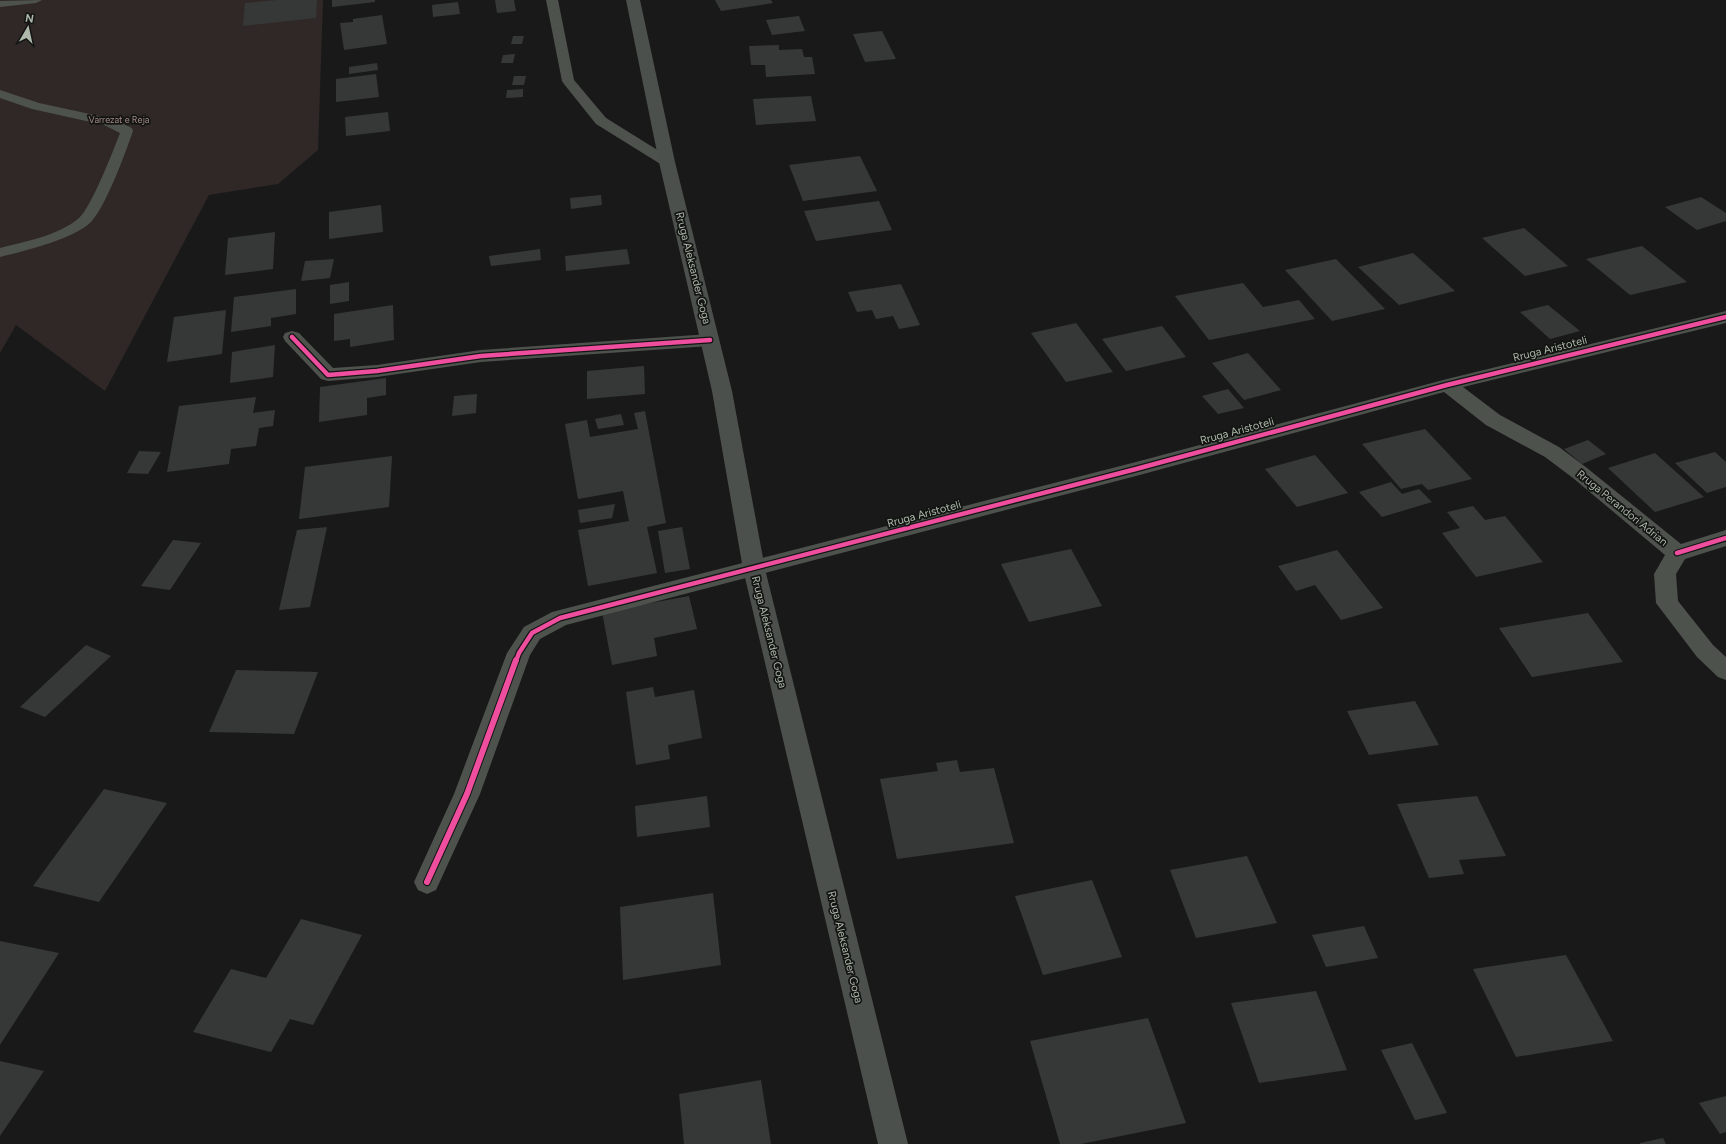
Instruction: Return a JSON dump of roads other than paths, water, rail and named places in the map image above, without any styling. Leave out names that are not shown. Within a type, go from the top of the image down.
[{"type":"main road","name":"Rruga Aleksander Goga","points":[[633,0],[667,162],[722,391],[754,569],[893,1144]]},
{"type":"street","name":"Rruga Aristoteli","points":[[428,882],[466,794],[519,653],[532,633],[560,618],[1144,467],[1447,385],[1726,317]]},
{"type":"street","points":[[292,337],[328,376],[377,371],[481,356],[710,340]]},
{"type":"street","name":"Rruga Perandori Adrian","points":[[1447,385],[1493,420],[1552,452],[1580,473],[1677,553],[1665,574],[1667,603],[1705,651],[1726,671]]},
{"type":"street","points":[[1677,553],[1726,538]]},
{"type":"lane","points":[[0,4],[36,0]]},
{"type":"lane","points":[[552,0],[568,81],[601,121],[667,162]]},
{"type":"lane","points":[[0,94],[36,106],[108,122],[127,132],[122,147],[87,219],[64,232],[0,252]]},
{"type":"park label","name":"Varrezat e Reja","points":[[119,119]]}]
